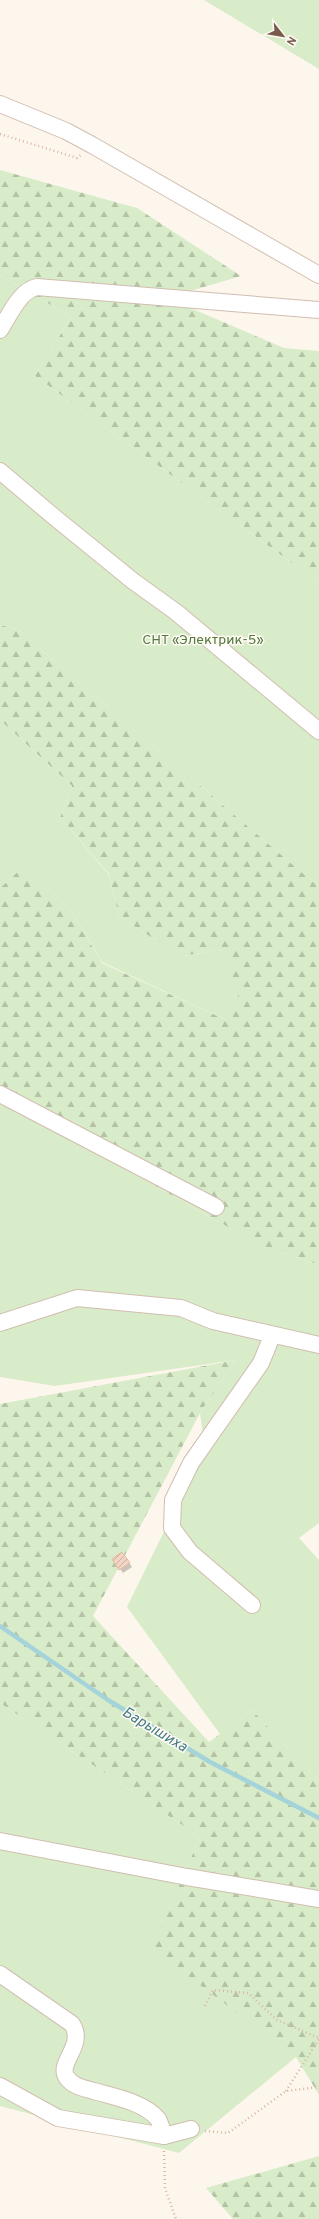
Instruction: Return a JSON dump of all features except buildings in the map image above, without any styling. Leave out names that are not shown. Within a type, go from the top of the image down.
[{"type":"street","points":[[0,104],[66,131],[319,275]]},
{"type":"street","points":[[0,330],[23,295],[30,288],[37,287],[319,310]]},
{"type":"street","points":[[0,471],[133,581],[176,612],[319,731]]},
{"type":"street","points":[[0,1094],[216,1207]]},
{"type":"street","points":[[0,1323],[77,1298],[154,1304],[181,1308],[213,1321],[272,1336],[319,1345]]},
{"type":"street","points":[[252,1605],[190,1552],[172,1528],[173,1500],[191,1463],[261,1363],[272,1336]]},
{"type":"street","points":[[0,1841],[187,1877],[319,1899]]},
{"type":"street","points":[[0,1974],[72,2024],[77,2034],[77,2039],[64,2073],[72,2083],[143,2108],[157,2119],[164,2136]]},
{"type":"street","points":[[0,2086],[58,2118],[164,2136],[191,2129]]},
{"type":"path","points":[[0,134],[77,158],[92,145]]},
{"type":"path","points":[[191,2129],[228,2133],[286,2091],[319,2038],[277,2020],[248,1993],[213,1990],[205,2006]]},
{"type":"path","points":[[286,2091],[319,2087]]},
{"type":"path","points":[[164,2136],[165,2188],[176,2219]]},
{"type":"green space","points":[[204,0],[319,0],[319,69]]},
{"type":"green space","points":[[0,170],[137,208],[241,276],[167,298],[284,348],[319,351],[319,583],[35,376],[71,317],[0,275]]},
{"type":"green space","name":"СНТ «Электрик-5»","points":[[0,275],[71,317],[35,376],[319,583],[319,887],[17,629],[0,625]]},
{"type":"green space","points":[[0,625],[17,629],[319,887],[319,1265],[262,1246],[0,1099],[0,888],[24,866],[71,910],[102,963],[226,1020],[224,950],[181,956],[119,917],[109,874],[60,817],[72,786],[0,720]]},
{"type":"green space","points":[[0,720],[72,786],[60,817],[109,875],[119,917],[181,956],[224,950],[241,1005],[226,1020],[102,962],[71,910],[24,866],[0,888]]},
{"type":"green space","points":[[0,1099],[262,1246],[319,1265],[319,1523],[299,1538],[319,1560],[319,1781],[252,1710],[220,1734],[127,1607],[205,1448],[200,1413],[236,1360],[55,1386],[0,1377]]},
{"type":"green space","points":[[236,1360],[200,1413],[93,1616],[209,1742],[252,1710],[319,1781],[319,2095],[296,2057],[151,1949],[200,1837],[0,1703],[0,1404]]},
{"type":"green space","points":[[0,1703],[200,1837],[152,1949],[296,2057],[179,2153],[0,2106]]},
{"type":"green space","points":[[319,2156],[319,2219],[233,2219],[206,2188]]},
{"type":"waterway","name":"Барышиха","points":[[0,1626],[108,1700],[210,1762],[319,1818]]}]
